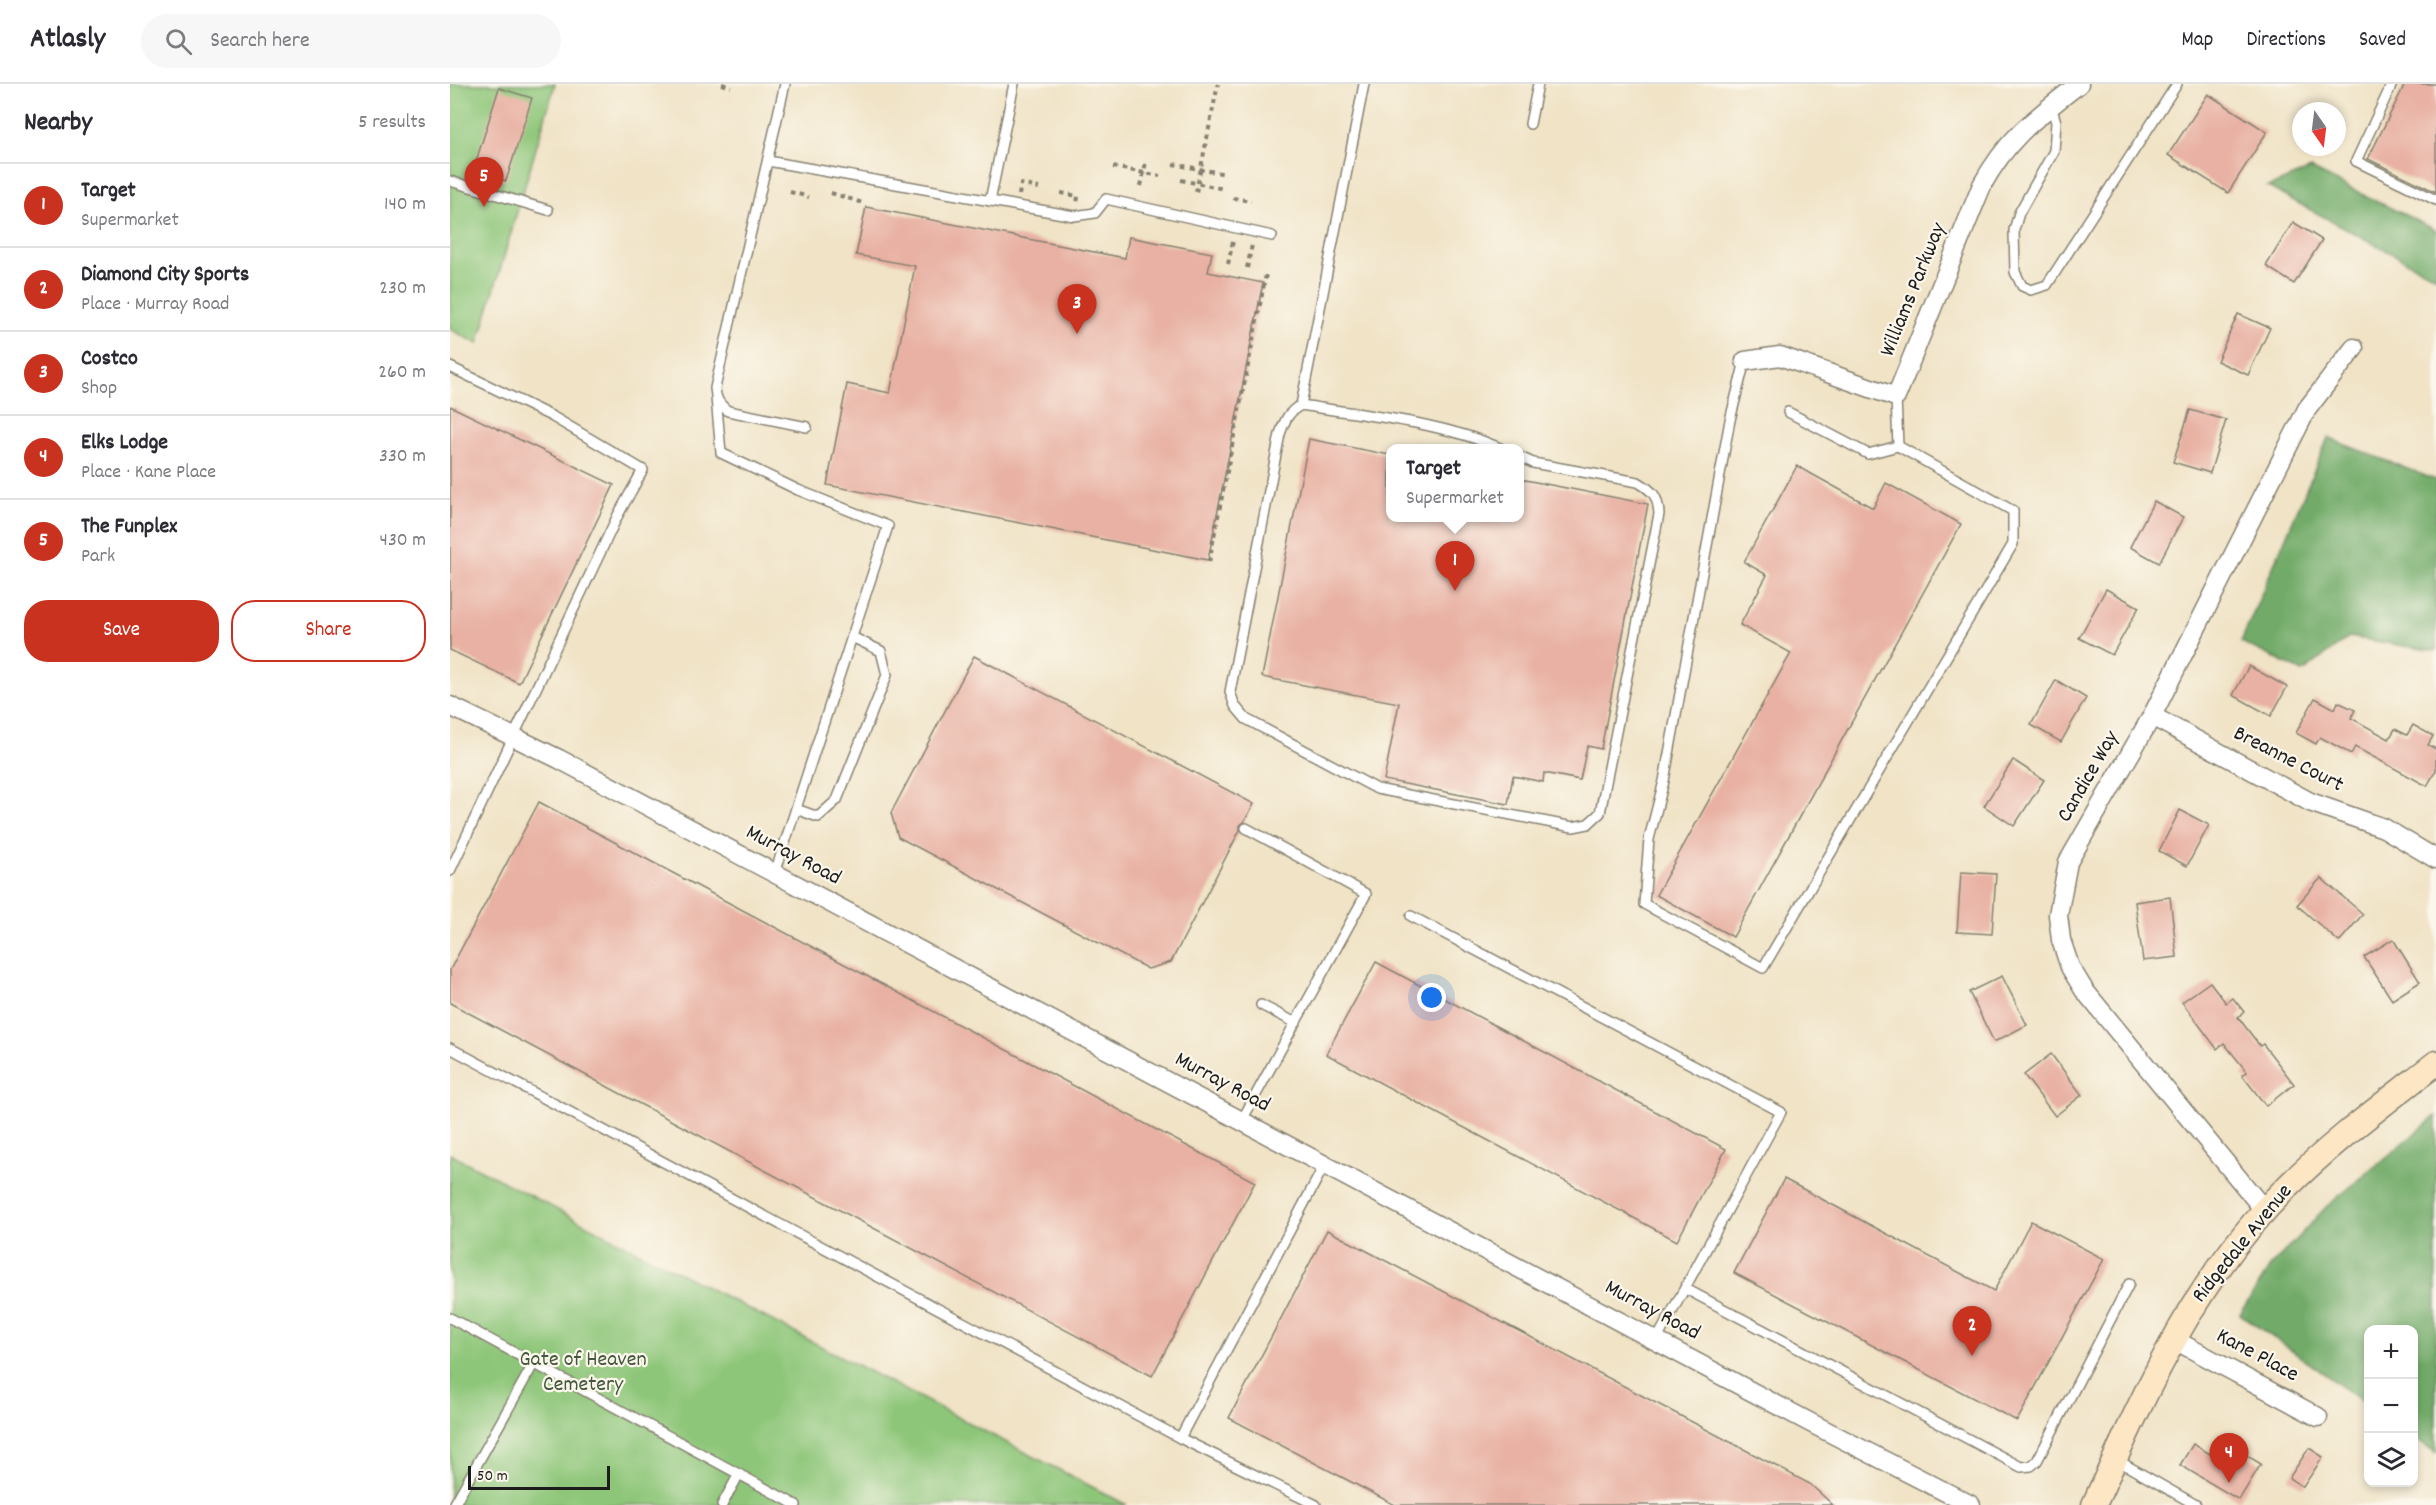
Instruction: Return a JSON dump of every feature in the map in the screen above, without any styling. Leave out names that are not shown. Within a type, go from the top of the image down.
[{"type":"main road","name":"Ridgedale Avenue","points":[[2094,1505],[2151,1379],[2214,1274],[2285,1188],[2342,1137],[2436,1063]]},
{"type":"street","name":"Williams Parkway","points":[[1896,397],[1982,186],[1994,162],[2013,139],[2079,84]]},
{"type":"street","name":"Candice Way","points":[[2265,1211],[2085,990],[2070,967],[2061,940],[2058,915],[2067,862],[2152,716],[2307,409],[2354,348]]},
{"type":"street","points":[[1745,361],[1780,356],[1896,397]]},
{"type":"street","name":"Murray Road","points":[[450,706],[775,873],[1959,1502]]},
{"type":"street","name":"Breanne Court","points":[[2152,716],[2310,802],[2384,828],[2436,859]]},
{"type":"street","name":"Kane Place","points":[[2173,1339],[2318,1417]]},
{"type":"lane","points":[[775,873],[888,526],[798,490],[721,453],[715,388],[785,84]]},
{"type":"lane","points":[[990,201],[1014,84]]},
{"type":"lane","points":[[1301,405],[1364,84]]},
{"type":"lane","points":[[1530,124],[1538,84]]},
{"type":"lane","points":[[2051,106],[2056,122],[2054,151],[2019,213],[2014,230],[2015,272],[2022,286],[2031,290],[2047,285],[2177,84]]},
{"type":"lane","points":[[2392,84],[2356,161],[2436,200]]},
{"type":"lane","points":[[768,161],[1074,216],[1095,213],[1106,199],[1272,236]]},
{"type":"lane","points":[[450,181],[548,210]]},
{"type":"lane","points":[[1745,361],[1730,420],[1664,781],[1649,839],[1644,904],[1763,968],[2013,544],[2013,511],[1898,446],[1868,454],[1788,412]]},
{"type":"lane","points":[[450,367],[553,417],[643,470],[618,515],[450,871]]},
{"type":"lane","points":[[716,397],[720,405],[728,411],[807,427]]},
{"type":"lane","points":[[1896,397],[1898,446]]},
{"type":"lane","points":[[1491,444],[1473,436],[1445,429],[1301,405],[1292,410],[1286,417],[1280,434],[1230,692],[1235,706],[1246,719],[1377,789],[1573,827],[1588,824],[1600,813],[1659,514],[1658,500],[1652,490],[1638,482],[1533,463],[1524,459]]},
{"type":"lane","points":[[796,809],[818,817],[837,800],[887,675],[881,651],[852,637]]},
{"type":"lane","points":[[1242,1120],[1366,894],[1246,828]]},
{"type":"lane","points":[[1411,916],[1781,1112],[1656,1341]]},
{"type":"lane","points":[[1261,1005],[1296,1023]]},
{"type":"lane","points":[[450,1048],[1180,1438],[1316,1505]]},
{"type":"lane","points":[[1180,1438],[1325,1164]]},
{"type":"lane","points":[[1686,1289],[2021,1467],[2031,1466],[2037,1461],[2129,1284]]},
{"type":"lane","points":[[450,1318],[796,1505]]},
{"type":"lane","points":[[454,1505],[534,1363]]},
{"type":"lane","points":[[2115,1459],[2196,1505]]},
{"type":"lane","points":[[722,1505],[739,1474]]},
{"type":"path","points":[[722,84],[731,87]]},
{"type":"path","points":[[1196,192],[1218,84]]},
{"type":"path","points":[[1141,186],[1146,162]]},
{"type":"path","points":[[1173,164],[1226,174]]},
{"type":"path","points":[[1113,167],[1160,176]]},
{"type":"path","points":[[1181,180],[1224,189]]},
{"type":"path","points":[[1019,196],[1021,184],[1040,188]]},
{"type":"path","points":[[790,192],[809,197]]},
{"type":"path","points":[[831,192],[863,203]]},
{"type":"path","points":[[1060,192],[1076,196]]},
{"type":"path","points":[[1233,198],[1251,201]]},
{"type":"path","points":[[1228,264],[1231,249]]},
{"type":"path","points":[[1247,268],[1251,253]]},
{"type":"path","points":[[1209,562],[1266,274]]},
{"type":"green space","points":[[450,84],[555,84],[478,344],[450,329]]},
{"type":"green space","points":[[2311,169],[2436,230],[2436,277],[2268,187]]},
{"type":"green space","points":[[2328,438],[2436,480],[2436,651],[2349,637],[2303,672],[2241,642]]},
{"type":"green space","points":[[2436,1116],[2436,1453],[2418,1440],[2418,1325],[2364,1325],[2364,1402],[2240,1314],[2270,1267],[2326,1207]]},
{"type":"green space","name":"Gate of Heaven Cemetery","points":[[450,1154],[1127,1505],[450,1505]]},
{"type":"building","points":[[2405,84],[2436,84],[2436,192],[2368,159]]},
{"type":"building","points":[[499,88],[532,98],[506,181],[473,171]]},
{"type":"building","points":[[2208,94],[2267,132],[2228,193],[2168,155]]},
{"type":"building","points":[[866,207],[1125,258],[1129,237],[1212,253],[1208,272],[1263,283],[1208,560],[827,485],[847,384],[890,393],[915,266],[856,255]]},
{"type":"building","points":[[2293,222],[2322,240],[2294,284],[2266,266]]},
{"type":"building","points":[[2238,314],[2270,328],[2248,375],[2217,361]]},
{"type":"building","points":[[450,406],[614,485],[519,683],[450,650]]},
{"type":"building","points":[[2190,410],[2226,420],[2210,473],[2173,462]]},
{"type":"building","points":[[1309,439],[1386,454],[1386,522],[1524,522],[1524,480],[1648,504],[1601,749],[1587,746],[1580,780],[1544,773],[1543,782],[1513,776],[1508,804],[1384,780],[1399,703],[1262,677]]},
{"type":"building","points":[[1797,466],[1873,508],[1886,483],[1961,524],[1733,937],[1656,895],[1791,653],[1740,625],[1767,575],[1744,562]]},
{"type":"building","points":[[2154,501],[2183,517],[2159,563],[2130,547]]},
{"type":"building","points":[[2106,589],[2139,607],[2112,655],[2079,638]]},
{"type":"building","points":[[974,656],[1254,804],[1240,825],[1240,830],[1171,962],[1148,969],[898,837],[891,813]]},
{"type":"building","points":[[2249,666],[2287,687],[2271,716],[2233,695]]},
{"type":"building","points":[[2056,680],[2086,698],[2061,742],[2031,725]]},
{"type":"building","points":[[2315,698],[2335,709],[2338,702],[2355,710],[2351,718],[2389,739],[2395,729],[2407,735],[2413,725],[2433,736],[2428,745],[2436,749],[2436,770],[2427,786],[2355,747],[2351,754],[2320,737],[2316,744],[2296,733]]},
{"type":"building","points":[[2013,760],[2044,780],[2014,826],[1984,806]]},
{"type":"building","points":[[539,802],[1255,1182],[1152,1376],[450,1003],[450,970]]},
{"type":"building","points":[[2180,810],[2209,825],[2187,866],[2159,851]]},
{"type":"building","points":[[1961,872],[1996,874],[1992,934],[1957,932]]},
{"type":"building","points":[[2321,878],[2363,914],[2339,942],[2297,905]]},
{"type":"building","points":[[2170,897],[2177,957],[2143,961],[2135,902]]},
{"type":"building","points":[[2393,939],[2420,982],[2392,1000],[2364,957]]},
{"type":"building","points":[[1376,962],[1726,1149],[1677,1241],[1326,1054]]},
{"type":"building","points":[[2002,976],[2027,1025],[1994,1042],[1969,992]]},
{"type":"building","points":[[2210,982],[2226,1003],[2233,998],[2244,1012],[2238,1017],[2260,1046],[2263,1044],[2294,1084],[2266,1106],[2242,1075],[2247,1072],[2224,1043],[2217,1049],[2182,1002]]},
{"type":"building","points":[[2051,1054],[2082,1095],[2055,1116],[2024,1075]]},
{"type":"building","points":[[1784,1179],[1994,1291],[2031,1221],[2104,1259],[2017,1421],[1734,1273]]},
{"type":"building","points":[[1327,1230],[1810,1484],[1833,1505],[1395,1505],[1229,1418]]},
{"type":"building","points":[[2193,1444],[2222,1461],[2231,1446],[2261,1464],[2239,1500],[2180,1465]]},
{"type":"building","points":[[2309,1448],[2323,1457],[2303,1487],[2289,1478]]},
{"type":"place","name":"The Funplex","points":[[484,207]]},
{"type":"place","name":"Costco","points":[[1077,334]]},
{"type":"place","name":"Target","points":[[1455,591]]},
{"type":"place","name":"Diamond City Sports","points":[[1972,1356]]},
{"type":"place","name":"Elks Lodge","points":[[2229,1483]]}]
